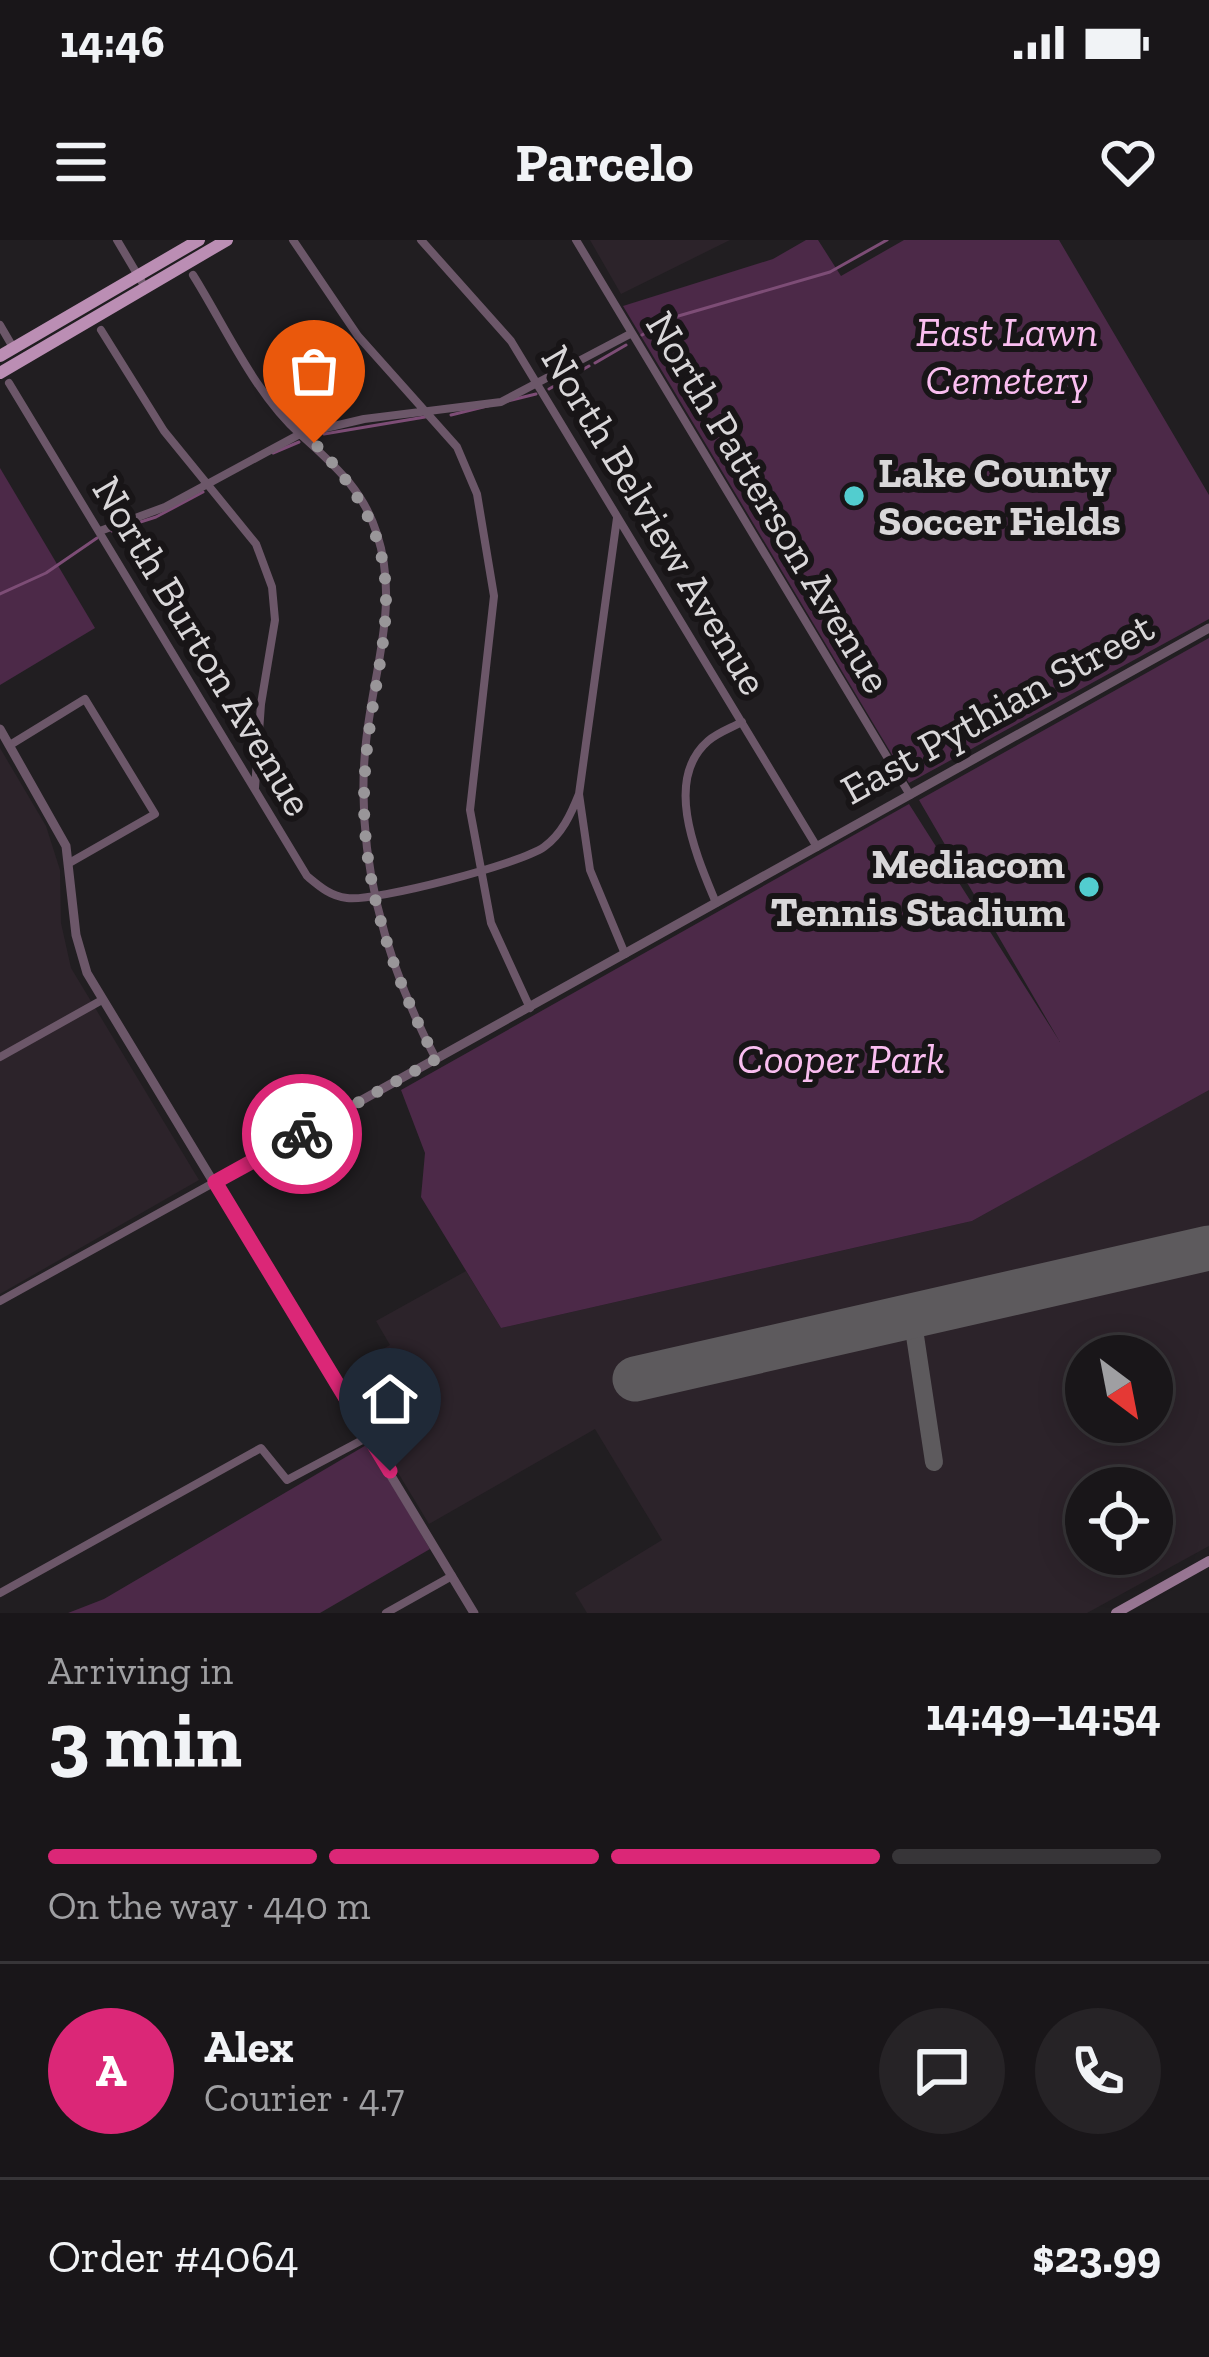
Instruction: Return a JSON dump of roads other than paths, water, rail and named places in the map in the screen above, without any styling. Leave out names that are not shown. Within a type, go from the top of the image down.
[{"type":"main road","points":[[143,283],[199,240]]},
{"type":"main road","points":[[0,356],[18,355],[227,240]]},
{"type":"main road","points":[[5,378],[18,355]]},
{"type":"main road","points":[[1120,1612],[1209,1562]]},
{"type":"street","points":[[117,240],[143,283]]},
{"type":"street","points":[[293,240],[358,336],[457,447],[477,494],[489,544],[490,646],[472,759],[470,810],[491,923],[530,1008]]},
{"type":"street","name":"North Belview Avenue","points":[[421,240],[500,326],[817,847]]},
{"type":"street","name":"North Patterson Avenue","points":[[576,240],[910,795]]},
{"type":"street","points":[[193,275],[300,434],[348,478],[379,537],[387,589],[366,742],[364,810],[375,896],[390,955],[436,1059]]},
{"type":"street","points":[[0,325],[18,355]]},
{"type":"street","points":[[101,330],[164,431],[256,544],[272,587],[274,620],[255,788]]},
{"type":"street","points":[[100,531],[165,506],[300,434],[364,419],[501,402],[632,333]]},
{"type":"street","name":"North Burton Avenue","points":[[5,378],[307,876],[327,892],[349,899],[375,896]]},
{"type":"street","points":[[617,516],[580,794],[582,822],[604,911],[625,954]]},
{"type":"street","name":"East Pythian Street","points":[[0,1301],[1209,628]]},
{"type":"street","points":[[10,745],[85,699],[154,814],[71,862]]},
{"type":"street","points":[[716,903],[694,846],[686,786],[707,742],[742,722]]},
{"type":"street","points":[[0,729],[54,818],[71,862],[76,935],[102,1000],[474,1613]]},
{"type":"street","points":[[242,766],[257,762]]},
{"type":"street","points":[[375,896],[517,863],[548,845],[566,824],[580,794]]},
{"type":"street","points":[[566,824],[582,822]]},
{"type":"street","points":[[0,1058],[102,1000]]},
{"type":"street","points":[[0,1593],[262,1448],[287,1480],[369,1436]]},
{"type":"street","points":[[386,1613],[452,1576]]},
{"type":"waterway","points":[[642,335],[668,319],[830,272],[887,240]]},
{"type":"waterway","points":[[595,363],[626,345]]},
{"type":"waterway","points":[[549,389],[589,366]]},
{"type":"waterway","points":[[451,415],[536,394]]},
{"type":"waterway","points":[[324,434],[425,417]]},
{"type":"waterway","points":[[273,453],[299,442]]},
{"type":"waterway","points":[[112,531],[156,517],[203,492]]},
{"type":"waterway","points":[[0,594],[46,573],[97,538]]},
{"type":"place","name":"Lake County Soccer Fields","points":[[854,496]]},
{"type":"place","name":"Mediacom Tennis Stadium","points":[[1089,887]]},
{"type":"park label","name":"East Lawn Cemetery","points":[[1007,355]]},
{"type":"park label","name":"Cooper Park","points":[[841,1058]]}]
